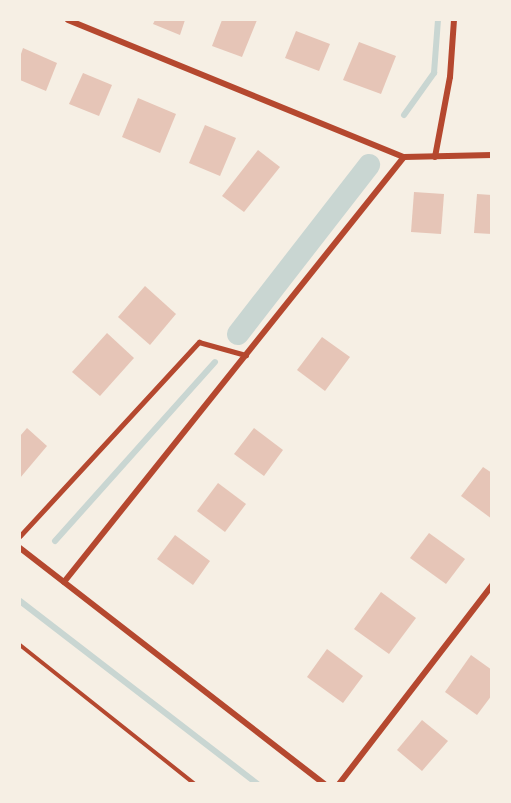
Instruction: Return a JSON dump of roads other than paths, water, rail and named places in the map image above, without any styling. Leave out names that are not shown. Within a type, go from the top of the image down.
[{"type":"street","points":[[68,20],[404,158],[492,155]]},
{"type":"street","points":[[435,157],[450,77],[454,20]]},
{"type":"street","points":[[64,582],[404,158]]},
{"type":"street","points":[[20,548],[324,783]]},
{"type":"street","points":[[339,783],[492,585]]},
{"type":"lane","points":[[20,536],[199,342],[246,355]]},
{"type":"waterway","points":[[404,115],[434,73],[438,20]]},
{"type":"waterway","points":[[238,334],[369,165]]},
{"type":"waterway","points":[[55,541],[215,362]]},
{"type":"waterway","points":[[20,601],[258,784]]}]
